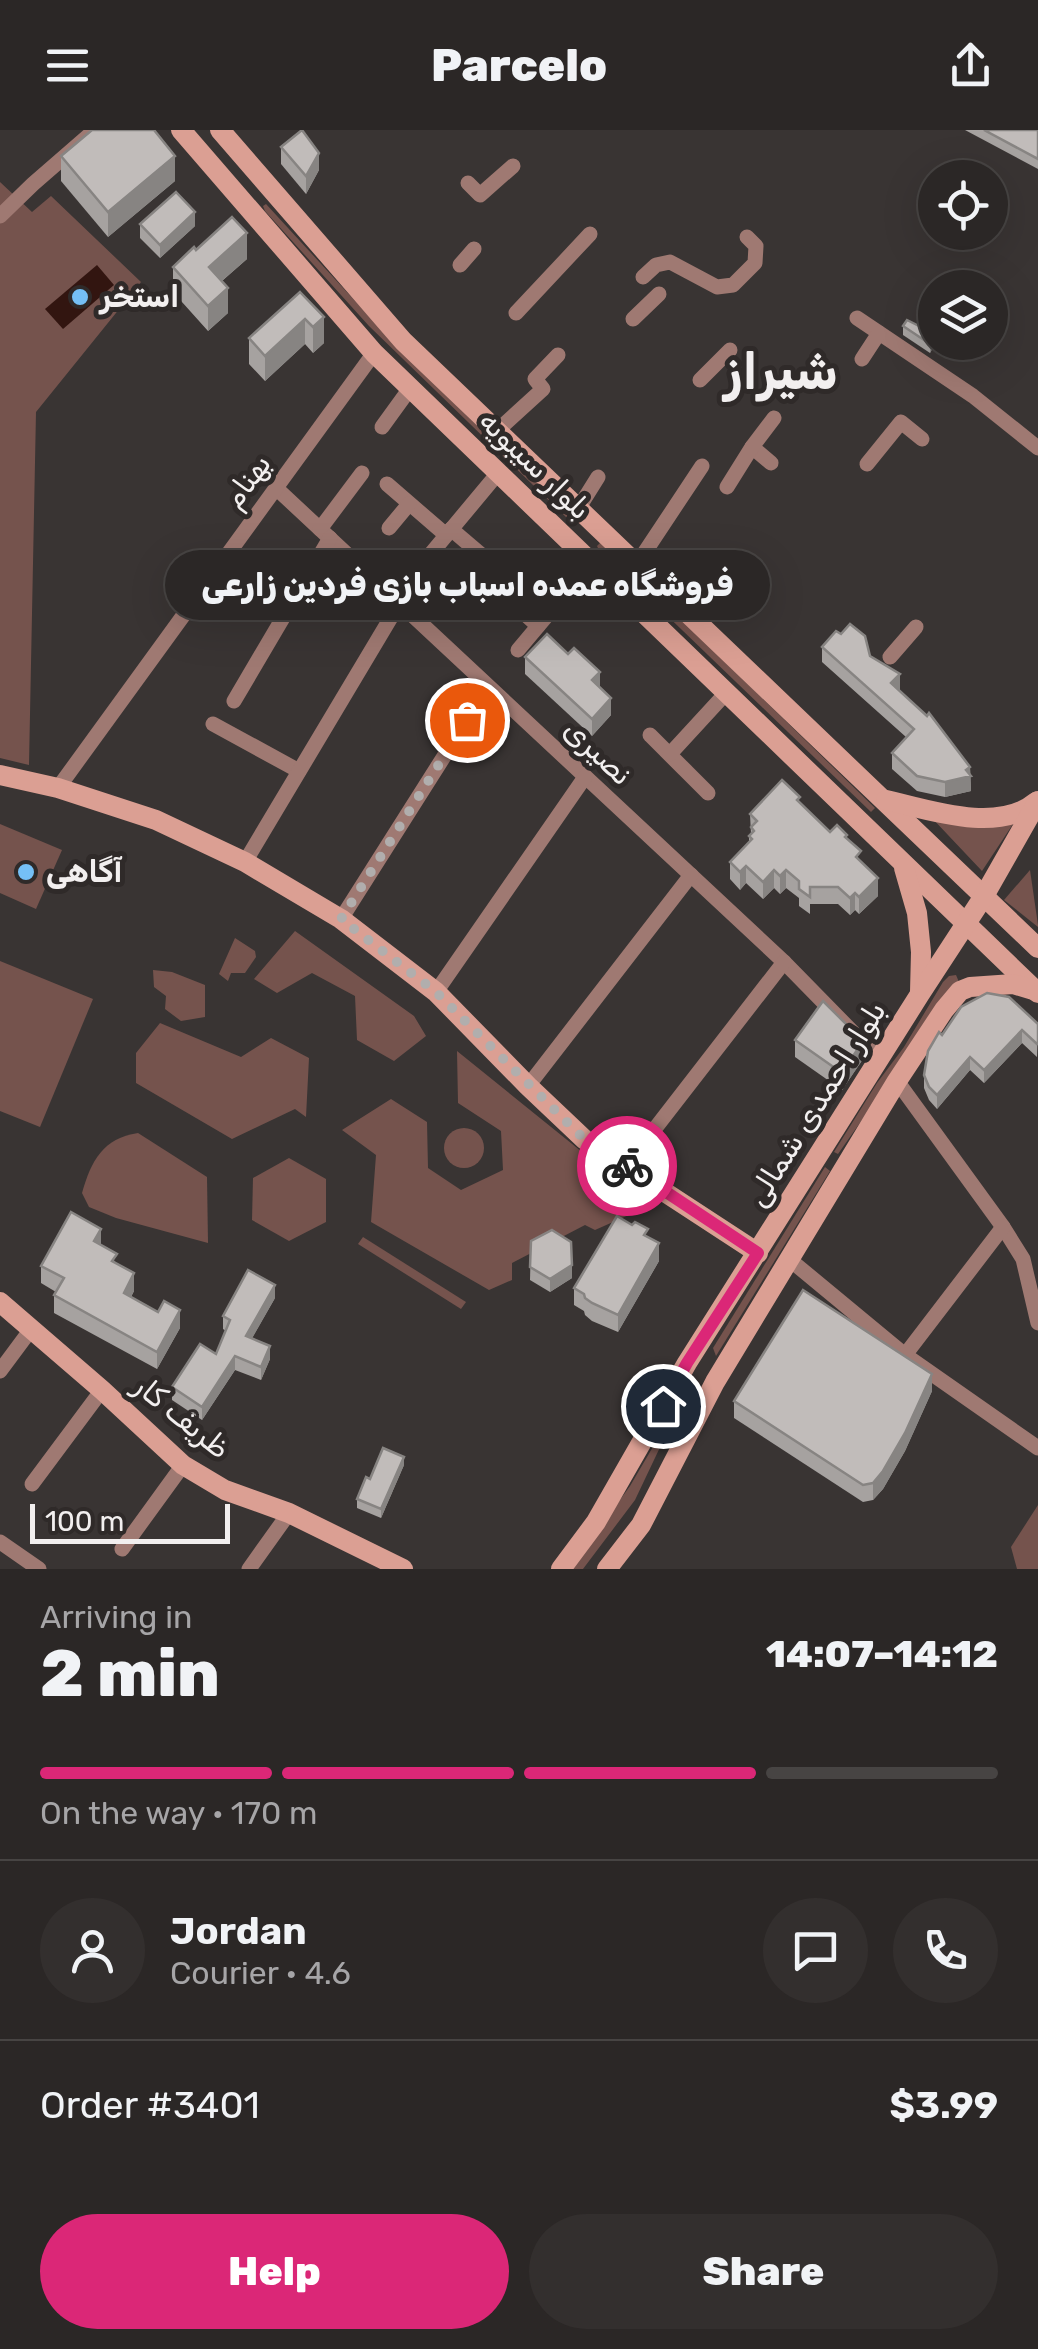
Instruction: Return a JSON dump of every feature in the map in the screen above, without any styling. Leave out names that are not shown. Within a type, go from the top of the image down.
[{"type":"main road","name":"بلوار سیبویه","points":[[180,130],[374,352],[1036,992]]},
{"type":"main road","name":"بلوار سیبویه","points":[[220,130],[402,340],[1038,948]]},
{"type":"main road","points":[[248,206],[269,186]]},
{"type":"main road","points":[[585,555],[596,526]]},
{"type":"main road","points":[[0,775],[58,788],[156,820],[245,862],[341,919],[436,992],[585,1140],[758,1253]]},
{"type":"main road","points":[[882,799],[977,818],[1014,814],[1038,801]]},
{"type":"main road","name":"بلوار احمدی شمالی","points":[[560,1569],[596,1522],[687,1363],[966,925],[1038,801]]},
{"type":"main road","points":[[902,862],[917,913],[920,994]]},
{"type":"main road","name":"بلوار احمدی شمالی","points":[[607,1569],[641,1526],[714,1382],[897,1080],[944,1010],[960,991],[970,987],[1014,984],[1036,992]]},
{"type":"main road","name":"ظریف کار","points":[[0,1302],[183,1465],[225,1490],[289,1513],[403,1569]]},
{"type":"main road","points":[[687,1363],[714,1382]]},
{"type":"street","points":[[0,216],[95,130]]},
{"type":"street","points":[[468,183],[480,195],[512,166]]},
{"type":"street","points":[[516,312],[590,234]]},
{"type":"street","points":[[643,277],[656,265],[670,262],[717,287],[733,285],[755,263],[756,246],[747,237]]},
{"type":"street","points":[[460,265],[474,249]]},
{"type":"street","points":[[632,319],[660,294]]},
{"type":"street","points":[[858,318],[974,396],[1038,448]]},
{"type":"street","points":[[862,358],[879,333]]},
{"type":"street","points":[[700,380],[730,350]]},
{"type":"street","name":"بهنام","points":[[58,788],[374,352]]},
{"type":"street","points":[[498,431],[544,389],[535,379],[558,354]]},
{"type":"street","points":[[382,427],[410,388]]},
{"type":"street","points":[[727,487],[774,418]]},
{"type":"street","points":[[867,464],[901,422],[922,438]]},
{"type":"street","points":[[752,446],[771,464]]},
{"type":"street","points":[[637,564],[702,466]]},
{"type":"street","points":[[450,575],[429,556],[499,472]]},
{"type":"street","points":[[234,700],[362,473]]},
{"type":"street","points":[[578,509],[598,477]]},
{"type":"street","points":[[387,484],[504,575]]},
{"type":"street","name":"نصیری","points":[[276,488],[784,962],[880,1060]]},
{"type":"street","points":[[389,528],[409,504]]},
{"type":"street","points":[[518,650],[585,555]]},
{"type":"street","points":[[245,862],[399,604]]},
{"type":"street","points":[[516,606],[538,626]]},
{"type":"street","points":[[890,657],[916,627]]},
{"type":"street","points":[[341,919],[488,688]]},
{"type":"street","points":[[670,754],[727,692]]},
{"type":"street","points":[[213,724],[299,771]]},
{"type":"street","points":[[650,735],[708,793]]},
{"type":"street","points":[[436,992],[586,777]]},
{"type":"street","points":[[528,1086],[691,875]]},
{"type":"street","points":[[626,1166],[784,962]]},
{"type":"street","points":[[897,1080],[1023,1259],[1038,1323]]},
{"type":"street","points":[[905,1355],[1002,1226]]},
{"type":"street","points":[[789,1259],[905,1355],[1038,1448]]},
{"type":"street","points":[[1023,1259],[1038,1270]]},
{"type":"street","points":[[0,1371],[32,1328]]},
{"type":"street","points":[[32,1484],[102,1390]]},
{"type":"street","points":[[122,1548],[183,1465]]},
{"type":"street","points":[[249,1569],[289,1513]]},
{"type":"street","points":[[0,1542],[39,1569]]},
{"type":"shaded area","points":[[0,182],[32,212],[51,196],[141,282],[36,412],[29,765],[0,758]]},
{"type":"shaded area","points":[[266,204],[390,339],[572,518],[567,518],[369,326],[265,211]]},
{"type":"shaded area","name":"استخر","points":[[97,265],[114,285],[63,329],[45,309]]},
{"type":"shaded area","points":[[600,543],[875,808],[871,812],[599,550]]},
{"type":"shaded area","points":[[931,817],[968,827],[1013,824],[982,871]]},
{"type":"shaded area","name":"آگاهی","points":[[0,824],[62,850],[36,909],[0,893]]},
{"type":"shaded area","points":[[1030,870],[1038,925],[1038,927],[1004,900]]},
{"type":"shaded area","points":[[295,931],[414,1016],[426,1036],[394,1061],[357,1040],[355,996],[312,973],[277,993],[254,979]]},
{"type":"shaded area","points":[[235,938],[255,951],[256,957],[245,973],[231,973],[228,981],[219,974]]},
{"type":"shaded area","points":[[0,961],[93,999],[40,1127],[0,1111]]},
{"type":"shaded area","points":[[153,970],[172,972],[205,985],[205,1017],[181,1021],[165,1009],[166,996],[154,987]]},
{"type":"shaded area","points":[[956,975],[959,982],[838,1154],[834,1152],[943,982]]},
{"type":"shaded area","points":[[160,1023],[241,1057],[271,1038],[309,1058],[306,1117],[295,1109],[232,1139],[136,1083],[136,1053]]},
{"type":"shaded area","points":[[457,1051],[649,1206],[595,1230],[585,1225],[512,1263],[512,1280],[489,1290],[371,1222],[376,1155],[342,1130],[391,1099],[427,1122],[428,1168],[461,1190],[503,1170],[501,1131],[458,1103]]},
{"type":"shaded area","points":[[464,1128],[478,1134],[484,1148],[478,1162],[464,1168],[450,1162],[444,1148],[450,1134]]},
{"type":"shaded area","points":[[138,1133],[207,1177],[208,1243],[89,1207],[82,1193],[94,1161],[116,1140]]},
{"type":"shaded area","points":[[289,1158],[326,1179],[326,1222],[289,1241],[252,1220],[253,1178]]},
{"type":"shaded area","points":[[825,1167],[830,1171],[716,1356],[713,1348]]},
{"type":"shaded area","points":[[363,1237],[466,1302],[461,1309],[358,1244]]},
{"type":"shaded area","points":[[691,1382],[635,1500],[583,1569],[570,1569],[630,1486]]},
{"type":"shaded area","points":[[1038,1505],[1038,1569],[1017,1569],[1011,1547]]},
{"type":"building","points":[[92,130],[154,130],[175,156],[108,212],[61,156]]},
{"type":"building","points":[[302,130],[319,153],[306,176],[281,147]]},
{"type":"building","points":[[984,130],[1038,130],[1038,159]]},
{"type":"building","points":[[176,192],[195,212],[160,245],[140,224]]},
{"type":"building","points":[[232,217],[247,233],[209,267],[228,288],[208,306],[173,267]]},
{"type":"building","points":[[300,292],[324,317],[313,327],[305,319],[265,356],[249,338]]},
{"type":"building","points":[[907,320],[918,326],[918,336],[903,326]]},
{"type":"building","points":[[850,624],[865,636],[870,656],[900,674],[891,683],[927,716],[929,713],[970,767],[966,770],[971,776],[945,782],[917,776],[892,753],[914,729],[822,647],[836,631],[841,634]]},
{"type":"building","points":[[547,634],[568,654],[574,648],[600,672],[592,680],[611,698],[592,719],[525,657]]},
{"type":"building","points":[[782,780],[830,832],[837,825],[861,851],[856,857],[878,878],[859,897],[855,893],[850,898],[838,887],[810,887],[810,897],[786,870],[780,876],[774,870],[763,882],[746,866],[740,872],[730,862],[752,839],[751,827],[757,821],[750,814]]},
{"type":"building","points":[[987,993],[1009,997],[1038,1024],[1038,1043],[1022,1030],[984,1070],[970,1057],[937,1095],[924,1075],[928,1051],[961,1007]]},
{"type":"building","points":[[823,1001],[863,1041],[842,1073],[795,1040]]},
{"type":"building","points":[[71,1212],[101,1229],[94,1241],[117,1254],[112,1261],[134,1273],[124,1293],[158,1312],[164,1301],[180,1310],[157,1352],[54,1295],[64,1278],[41,1266]]},
{"type":"building","points":[[617,1216],[648,1229],[644,1235],[659,1243],[618,1315],[592,1303],[574,1288]]},
{"type":"building","points":[[552,1230],[571,1242],[572,1265],[550,1279],[530,1267],[531,1241]]},
{"type":"building","points":[[248,1270],[275,1285],[246,1336],[270,1346],[261,1367],[235,1356],[202,1407],[172,1387],[200,1344],[216,1354],[230,1320],[223,1316]]},
{"type":"building","points":[[803,1290],[932,1374],[905,1433],[873,1483],[863,1485],[734,1401]]},
{"type":"building","points":[[383,1448],[404,1457],[381,1509],[357,1499]]},
{"type":"way so far","points":[[467,720],[341,919],[436,992],[585,1140],[627,1166]]},
{"type":"place","name":"استخر","points":[[80,297]]},
{"type":"place","name":"فروشگاه عمده اسباب بازی فردین زارعی","points":[[467,720]]},
{"type":"place","name":"آگاهی","points":[[26,872]]},
{"type":"district","name":"شیراز","points":[[781,372]]},
{"type":"route","points":[[627,1166],[758,1253],[663,1406]]}]
